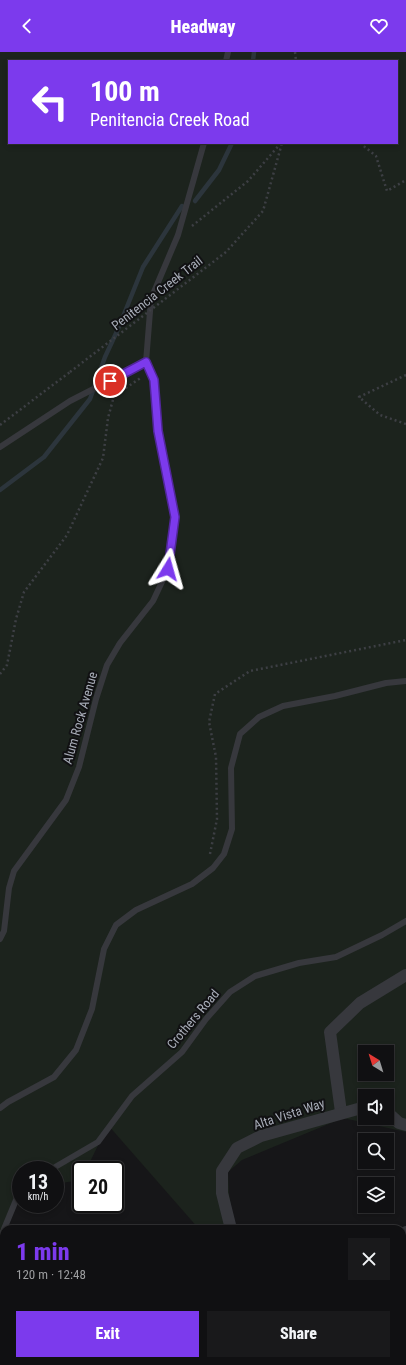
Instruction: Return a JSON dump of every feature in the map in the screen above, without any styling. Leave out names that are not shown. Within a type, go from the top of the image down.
[{"type":"street","points":[[341,1112],[330,1032],[360,1003],[406,975]]},
{"type":"street","name":"Alta Vista Way","points":[[230,1225],[222,1193],[222,1171],[237,1148],[261,1136],[341,1112],[358,1108]]},
{"type":"street","points":[[394,1118],[399,1123],[406,1125]]},
{"type":"lane","points":[[0,447],[70,401],[146,362],[151,299],[178,236],[204,144]]},
{"type":"lane","name":"Alum Rock Avenue","points":[[0,939],[4,931],[9,888],[14,871],[66,800],[79,767],[96,699],[107,666],[120,643],[153,601],[168,569],[175,517],[158,431],[154,380],[146,362]]},
{"type":"lane","points":[[0,1108],[8,1102],[54,1077],[76,1050],[92,1009],[104,949],[116,925],[136,910],[192,884],[213,868],[224,854],[232,829],[231,768],[240,734],[259,717],[283,706],[335,696],[386,683],[406,681]]},
{"type":"lane","name":"Crothers Road","points":[[64,1162],[98,1142],[132,1096],[182,1052],[206,1019],[230,992],[255,976],[299,963],[336,957],[382,935],[406,921]]},
{"type":"lane","points":[[6,1225],[12,1210]]},
{"type":"path","points":[[178,236],[248,181],[281,144]]},
{"type":"path","name":"Penitencia Creek Trail","points":[[0,425],[226,252],[263,211],[282,144]]},
{"type":"path","points":[[361,144],[376,156],[387,191],[406,180]]},
{"type":"path","points":[[0,674],[7,665],[16,619],[24,592],[67,535],[103,458],[108,418],[114,396],[150,372]]},
{"type":"path","points":[[406,375],[359,397],[380,415],[406,424]]},
{"type":"shaded area","points":[[0,52],[406,52],[406,1132],[374,1125],[394,1125],[394,1089],[358,1089],[358,1121],[343,1118],[242,1160],[228,1172],[229,1194],[234,1225],[196,1225],[108,1125],[90,1161],[72,1161],[72,1181],[64,1183],[64,1161],[12,1161],[12,1212],[6,1225],[0,1225]]},
{"type":"waterway","points":[[253,60],[254,52]]},
{"type":"waterway","points":[[195,201],[219,170],[232,144]]},
{"type":"waterway","points":[[0,490],[44,457],[90,399],[105,357],[143,267],[182,206]]},
{"type":"route","points":[[110,381],[146,362],[154,380],[158,431],[175,517],[168,569]]}]
